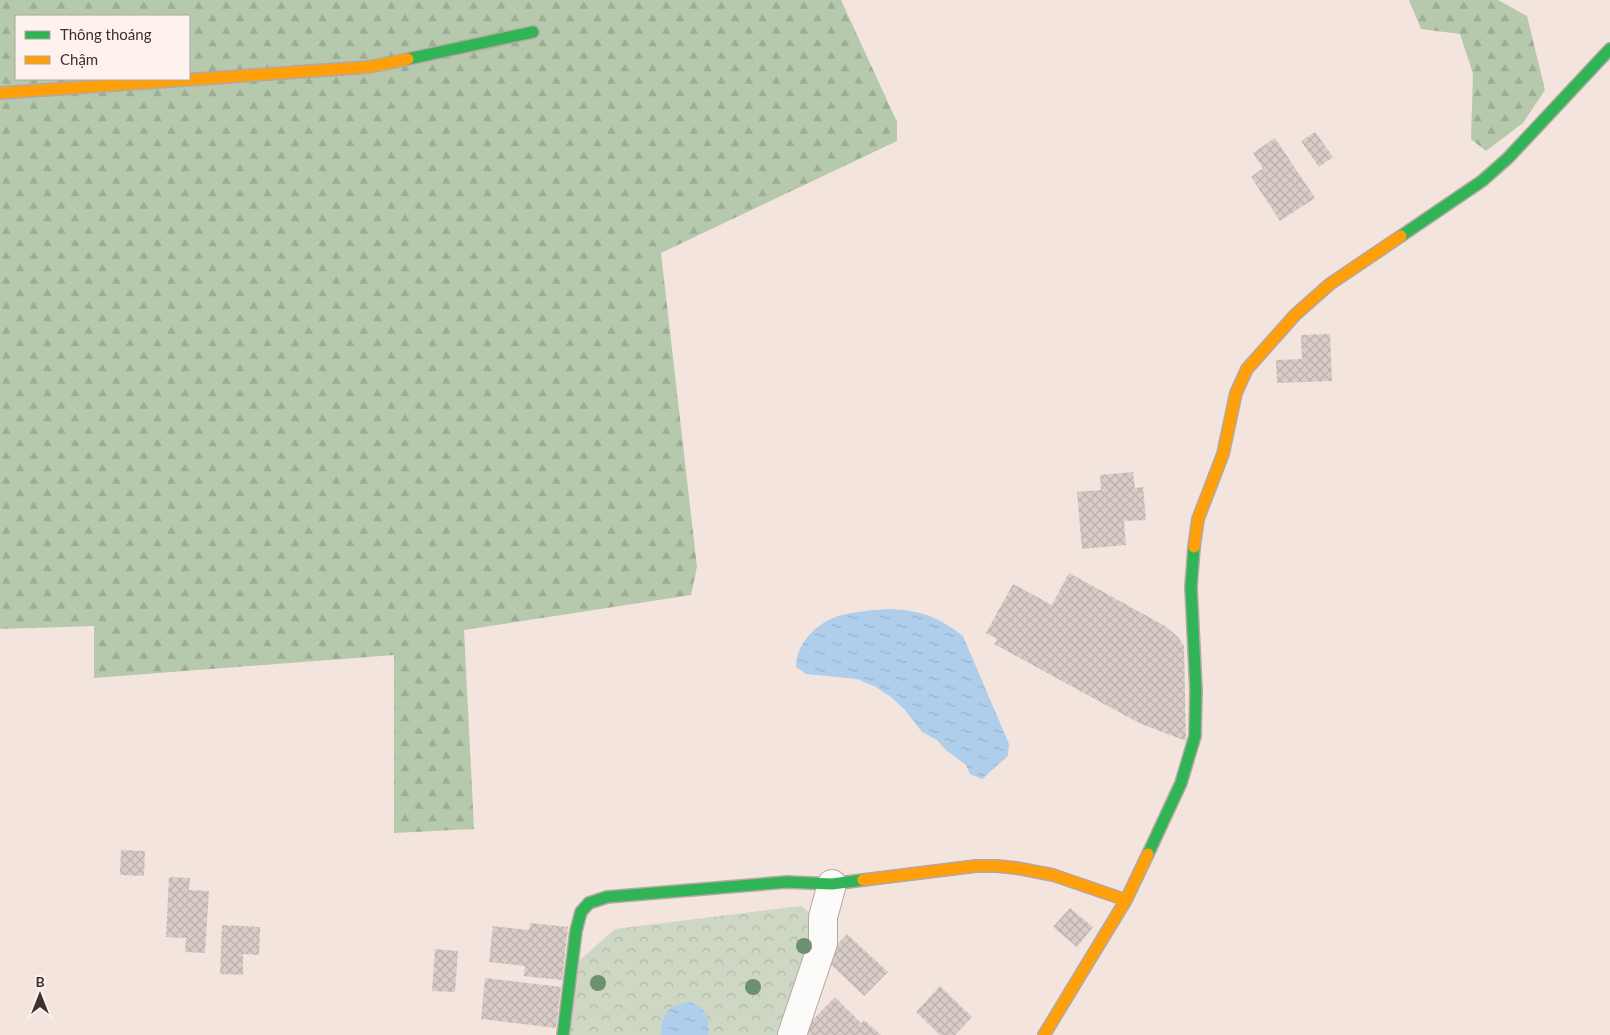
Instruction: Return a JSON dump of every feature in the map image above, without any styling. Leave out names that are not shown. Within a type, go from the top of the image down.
[{"type":"street","points":[[190,80],[369,67],[532,32]]},
{"type":"street","points":[[1044,1035],[1126,900],[1181,783],[1195,736],[1196,690],[1190,587],[1198,519],[1223,454],[1236,393],[1247,369],[1295,315],[1330,284],[1482,181],[1502,164],[1610,49]]},
{"type":"street","points":[[0,93],[184,80]]},
{"type":"street","points":[[564,1035],[576,932],[582,912],[589,903],[607,897],[787,882],[832,884],[976,866],[1000,865],[1022,867],[1066,877],[1126,900]]},
{"type":"street","points":[[792,1035],[823,943],[823,917],[832,884]]},
{"type":"green space","points":[[0,0],[841,0],[897,122],[897,141],[661,253],[697,567],[691,595],[464,630],[474,829],[394,833],[394,655],[94,678],[94,626],[0,629]]},
{"type":"green space","points":[[1409,0],[1498,0],[1527,16],[1545,90],[1523,123],[1486,151],[1471,139],[1473,74],[1460,34],[1421,29]]},
{"type":"green space","points":[[801,906],[817,919],[788,1035],[568,1035],[580,960],[615,929]]},
{"type":"water","points":[[890,609],[911,611],[929,616],[963,636],[1009,744],[1008,756],[982,779],[970,774],[966,765],[946,750],[937,740],[922,732],[905,710],[876,687],[857,679],[806,674],[796,667],[797,658],[804,642],[810,634],[825,622],[848,614]]},
{"type":"water","points":[[689,1002],[695,1004],[706,1014],[709,1024],[708,1035],[661,1035],[664,1016],[667,1012],[675,1006]]},
{"type":"building","points":[[1315,132],[1333,157],[1319,167],[1301,141]]},
{"type":"building","points":[[1275,138],[1315,198],[1280,221],[1251,177],[1263,168],[1253,153]]},
{"type":"building","points":[[1330,334],[1332,381],[1277,383],[1276,360],[1302,359],[1301,335]]},
{"type":"building","points":[[1133,472],[1135,488],[1143,487],[1146,520],[1124,521],[1126,545],[1082,549],[1077,492],[1101,490],[1100,475]]},
{"type":"building","points":[[1069,573],[1165,626],[1178,637],[1184,646],[1186,741],[1139,723],[994,644],[997,639],[986,633],[1013,584],[1052,605]]},
{"type":"building","points":[[121,850],[145,851],[144,876],[120,875]]},
{"type":"building","points":[[169,877],[190,878],[189,890],[209,891],[205,953],[185,952],[186,938],[166,937]]},
{"type":"building","points":[[1070,908],[1093,927],[1077,947],[1053,927]]},
{"type":"building","points":[[530,923],[568,927],[562,980],[524,976],[525,966],[489,962],[493,926],[529,930]]},
{"type":"building","points":[[222,925],[260,927],[259,955],[243,954],[243,975],[220,974]]},
{"type":"building","points":[[847,934],[888,972],[864,996],[824,958]]},
{"type":"building","points":[[435,949],[458,951],[455,992],[432,991]]},
{"type":"building","points":[[485,978],[561,987],[556,1028],[481,1019]]},
{"type":"building","points":[[940,986],[972,1017],[955,1035],[940,1035],[916,1012]]},
{"type":"building","points":[[835,997],[861,1023],[864,1020],[881,1035],[804,1035],[801,1032]]},
{"type":"traffic: fast","points":[[408,59],[533,32]]},
{"type":"traffic: fast","points":[[1401,236],[1482,181],[1508,158],[1610,49]]},
{"type":"traffic: fast","points":[[1148,854],[1181,783],[1195,736],[1196,690],[1191,587],[1194,547]]},
{"type":"traffic: fast","points":[[563,1035],[576,931],[581,912],[589,903],[607,897],[787,882],[832,884],[863,880]]},
{"type":"traffic: slow","points":[[190,80],[369,67],[408,59]]},
{"type":"traffic: slow","points":[[0,93],[184,80]]},
{"type":"traffic: slow","points":[[1194,547],[1198,519],[1223,454],[1236,393],[1247,369],[1295,315],[1330,284],[1401,236]]},
{"type":"traffic: slow","points":[[1044,1035],[1126,900],[1148,854]]},
{"type":"traffic: slow","points":[[863,880],[976,866],[997,866],[1053,875],[1126,900]]}]
